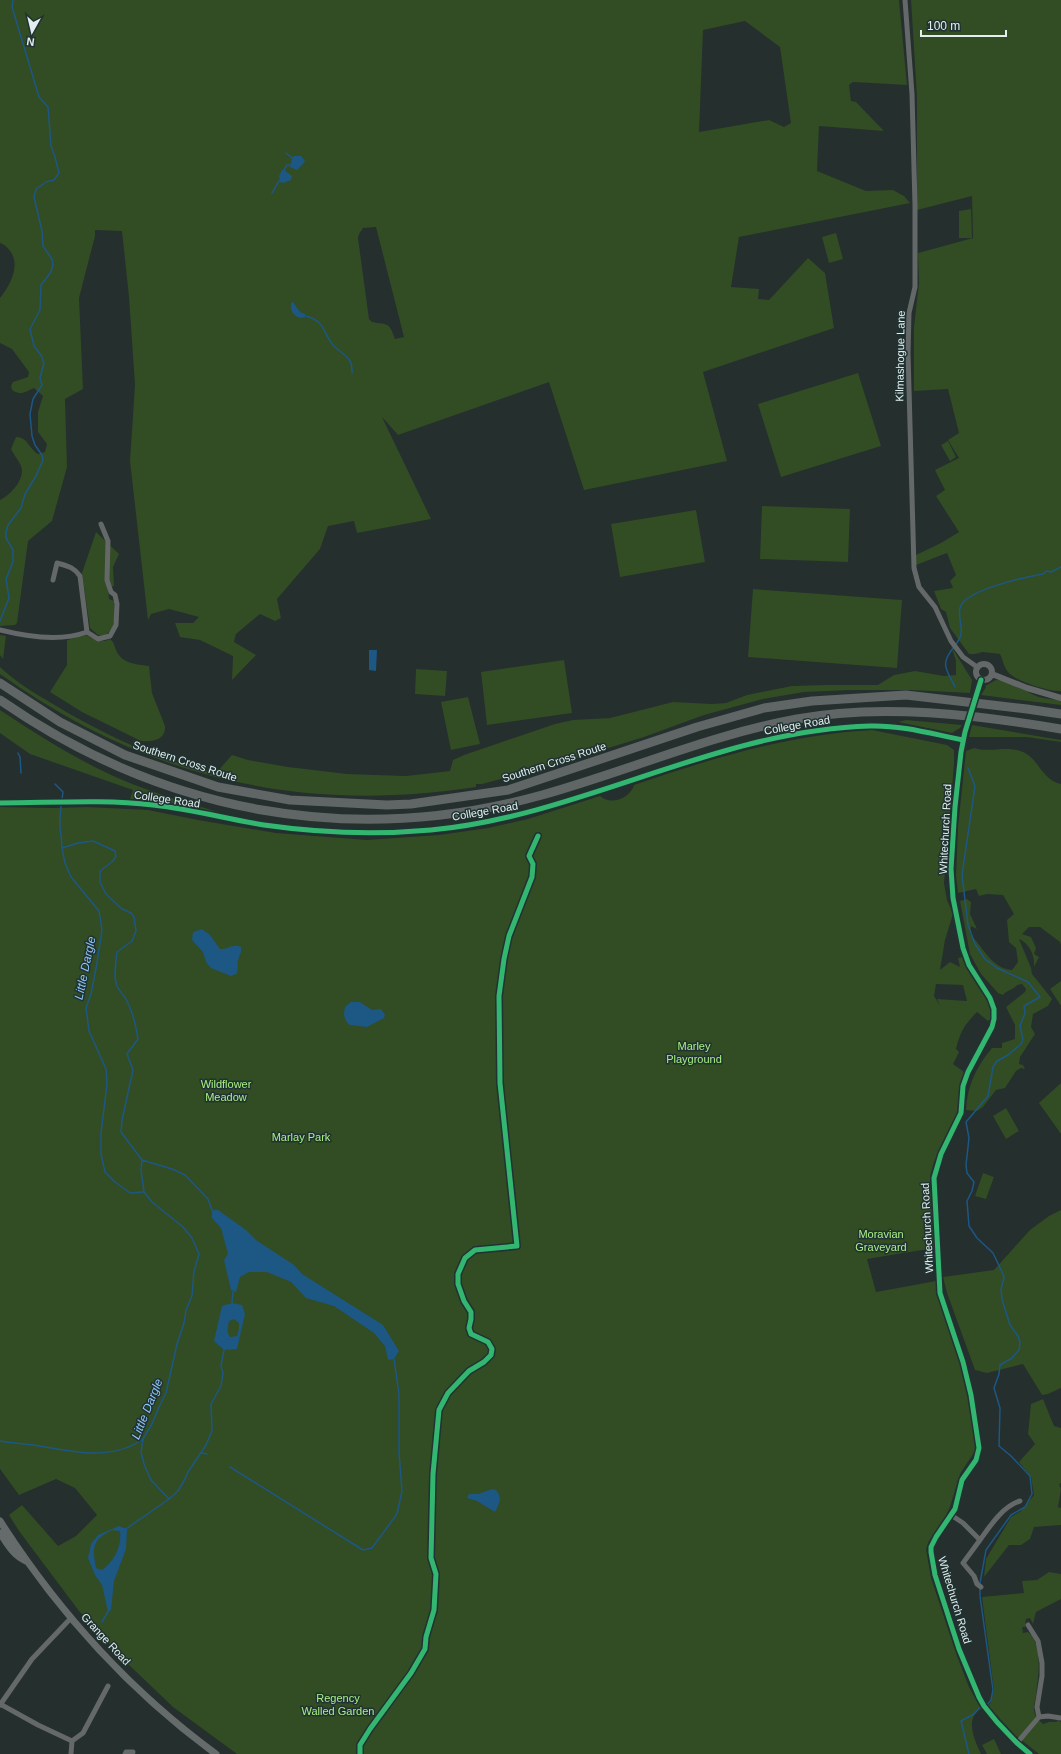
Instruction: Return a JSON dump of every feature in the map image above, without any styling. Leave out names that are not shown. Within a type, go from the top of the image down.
[{"type":"highway","name":"Southern Cross Route","points":[[0,682],[60,722],[126,755],[218,787],[290,800],[387,806],[508,790],[697,727],[764,708],[826,700],[906,695],[1061,714]]},
{"type":"highway","points":[[0,700],[68,742],[126,771],[164,786],[200,797],[247,808],[287,815],[335,819],[420,818],[493,807],[543,795],[739,732],[798,718],[900,711],[981,718],[1061,729]]},
{"type":"main road","name":"Grange Road","points":[[0,1521],[27,1561],[71,1618],[144,1695],[216,1754]]},
{"type":"main road","points":[[0,1534],[18,1557],[27,1561]]},
{"type":"street","name":"Kilmashogue Lane","points":[[905,0],[912,94],[915,205],[915,287],[909,313],[908,352],[914,568],[918,588],[935,607],[953,645],[958,652],[976,667]]},
{"type":"street","points":[[0,630],[29,635],[61,637],[73,637],[87,632],[98,638],[110,636],[114,632],[117,619],[117,604],[115,595],[111,592],[106,575],[108,541],[101,524]]},
{"type":"street","points":[[52,580],[57,563],[69,566],[80,576],[87,632]]},
{"type":"street","points":[[981,664],[987,664],[991,668],[992,674],[989,678],[981,680],[976,675],[976,667],[981,664]]},
{"type":"street","points":[[992,674],[1027,688],[1061,698]]},
{"type":"street","name":"Whitechurch Road","points":[[981,680],[962,740],[954,807],[951,869],[953,898],[966,957],[990,998],[994,1009],[994,1019],[992,1027],[968,1072],[963,1086],[961,1113],[941,1154],[934,1178],[940,1293],[963,1362],[971,1395],[979,1441],[976,1460],[962,1480],[957,1502],[951,1515],[931,1547],[931,1558],[959,1649],[984,1705],[1017,1743],[1030,1754]]},
{"type":"street","name":"College Road","points":[[0,803],[122,802],[156,805],[264,825],[312,831],[395,833],[467,826],[518,816],[567,802],[720,751],[799,733],[854,727],[888,726],[916,730],[962,740]]},
{"type":"street","points":[[980,1587],[974,1576],[963,1563],[991,1525],[1012,1503],[1020,1501]]},
{"type":"street","points":[[951,1515],[963,1523],[980,1540]]},
{"type":"street","points":[[71,1618],[32,1659],[0,1705],[72,1741]]},
{"type":"street","points":[[1028,1625],[1038,1641],[1042,1663],[1042,1676],[1037,1707],[1039,1717]]},
{"type":"street","points":[[72,1741],[83,1733],[108,1686]]},
{"type":"street","points":[[1017,1743],[1039,1717],[1048,1716],[1061,1718]]},
{"type":"street","points":[[72,1741],[72,1754]]},
{"type":"street","points":[[125,1754],[126,1752],[133,1752]]},
{"type":"green space","points":[[0,0],[899,0],[907,85],[853,82],[849,85],[851,101],[856,102],[884,131],[819,126],[817,171],[866,191],[893,190],[904,196],[910,203],[739,237],[731,287],[759,289],[758,299],[769,300],[808,258],[825,273],[834,328],[703,372],[727,461],[584,490],[549,382],[398,435],[382,417],[431,519],[357,533],[354,521],[328,526],[320,549],[277,599],[281,618],[275,621],[260,614],[236,634],[234,642],[256,655],[232,680],[233,656],[200,640],[180,637],[175,623],[193,623],[199,617],[169,609],[151,614],[148,620],[130,461],[135,385],[129,297],[122,231],[95,230],[95,236],[79,298],[83,389],[65,399],[67,467],[52,521],[28,541],[17,623],[15,625],[0,626],[0,500],[16,486],[22,471],[20,464],[11,449],[16,437],[26,441],[38,454],[45,452],[47,444],[38,432],[38,412],[43,396],[34,388],[21,393],[12,390],[11,386],[13,382],[28,377],[29,372],[12,349],[0,343],[0,298],[13,275],[14,263],[10,251],[6,246],[0,243]],"holes":[[[745,21],[780,47],[791,123],[784,127],[769,120],[699,132],[703,30]],[[376,227],[404,337],[395,339],[388,325],[372,322],[369,319],[358,238],[363,228]]]},
{"type":"green space","points":[[911,0],[1061,0],[1061,691],[1042,688],[1014,677],[1006,670],[1000,654],[983,652],[969,654],[950,628],[946,612],[941,609],[934,591],[953,588],[950,581],[956,575],[947,553],[916,565],[916,555],[941,543],[959,532],[936,496],[945,490],[935,470],[959,458],[948,440],[959,433],[948,389],[914,391],[914,327],[919,283],[918,253],[973,238],[972,196],[917,210],[917,97]]},
{"type":"green space","points":[[971,209],[972,238],[959,238],[959,211]]},
{"type":"green space","points":[[836,233],[843,259],[829,263],[822,237]]},
{"type":"green space","points":[[858,373],[881,446],[781,477],[758,404]]},
{"type":"green space","points":[[948,441],[956,457],[950,461],[941,445]]},
{"type":"green space","points":[[762,506],[850,509],[848,562],[760,559]]},
{"type":"green space","points":[[696,510],[705,562],[620,577],[611,524]]},
{"type":"green space","points":[[96,532],[119,554],[113,567],[114,586],[108,588],[109,599],[114,601],[114,621],[111,630],[104,636],[98,635],[90,628],[82,573]]},
{"type":"green space","points":[[753,589],[902,600],[897,668],[748,657]]},
{"type":"green space","points":[[0,635],[6,636],[3,659],[0,655]]},
{"type":"green space","points":[[86,635],[101,641],[110,639],[119,655],[126,661],[149,666],[152,693],[165,726],[165,731],[161,737],[150,741],[141,741],[82,712],[50,692],[67,665],[67,640]]},
{"type":"green space","points":[[951,646],[972,680],[970,693],[911,690],[850,690],[804,692],[763,699],[704,715],[644,737],[560,763],[482,784],[476,784],[476,787],[411,794],[347,795],[286,791],[226,780],[168,763],[111,739],[55,710],[0,674],[0,667],[39,696],[112,736],[153,754],[195,768],[216,773],[232,755],[248,760],[288,767],[347,774],[406,776],[450,771],[453,760],[464,755],[555,724],[573,720],[610,718],[673,702],[712,704],[726,703],[747,695],[792,686],[878,685],[894,675],[915,671],[944,676],[956,675],[956,661]]},
{"type":"green space","points":[[564,660],[572,713],[487,725],[481,672]]},
{"type":"green space","points":[[416,669],[447,671],[445,696],[415,694]]},
{"type":"green space","points":[[996,680],[1013,684],[1039,697],[1061,700],[1061,705],[981,695],[986,687],[985,686]]},
{"type":"green space","points":[[468,697],[480,744],[451,750],[441,702]]},
{"type":"green space","points":[[0,710],[30,730],[109,774],[149,790],[221,813],[150,799],[130,799],[133,790],[30,754],[0,733]]},
{"type":"green space","points":[[906,720],[962,725],[952,733],[898,722]]},
{"type":"green space","points":[[972,725],[1061,740],[1061,742],[1026,737],[969,737]]},
{"type":"green space","name":"Marlay Park","points":[[872,730],[947,745],[954,750],[944,883],[947,900],[953,914],[945,940],[940,970],[950,962],[960,967],[958,958],[962,957],[970,973],[984,994],[990,1010],[991,1019],[988,1021],[977,1012],[966,1024],[959,1038],[956,1049],[959,1052],[953,1064],[964,1072],[957,1115],[934,1162],[930,1177],[934,1248],[867,1259],[876,1292],[936,1281],[938,1298],[964,1372],[975,1434],[975,1451],[960,1474],[950,1507],[942,1524],[929,1541],[926,1549],[931,1578],[957,1656],[969,1687],[981,1709],[973,1718],[972,1730],[981,1754],[237,1754],[173,1707],[128,1664],[79,1611],[19,1531],[9,1515],[22,1505],[58,1546],[76,1536],[97,1515],[75,1488],[56,1479],[19,1495],[0,1469],[0,807],[88,807],[148,810],[276,833],[367,840],[439,835],[488,828],[528,819],[600,796],[610,800],[620,799],[629,794],[634,785],[722,757],[780,742]],"holes":[[[936,984],[963,985],[967,1001],[937,999],[940,1006],[934,996]]]},
{"type":"green space","points":[[974,748],[986,750],[1011,749],[1023,752],[1033,759],[1049,778],[1061,784],[1061,945],[1060,942],[1040,927],[1029,927],[1022,934],[1031,937],[1036,948],[1034,954],[1039,957],[1034,967],[1031,950],[1026,943],[1019,939],[1032,974],[1052,999],[1048,1006],[1033,1014],[1031,1027],[1035,1034],[1020,1057],[1019,1064],[1023,1065],[1025,1069],[1021,1068],[1016,1071],[1005,1088],[996,1090],[983,1107],[977,1111],[966,1110],[968,1092],[974,1076],[977,1069],[992,1048],[1002,1048],[1002,1043],[1015,1039],[1015,1025],[1006,1007],[1025,992],[1026,989],[1022,984],[1017,985],[1003,995],[998,993],[981,974],[970,954],[960,901],[967,899],[971,902],[970,914],[977,929],[971,926],[970,934],[988,956],[999,966],[1012,970],[1018,962],[1016,948],[1009,942],[1007,920],[1014,914],[1003,895],[987,894],[979,896],[976,889],[958,893],[956,875],[958,827],[966,751]]},
{"type":"green space","points":[[1061,981],[1061,1006],[1050,989]]},
{"type":"green space","points":[[1061,1083],[1061,1134],[1039,1103]]},
{"type":"green space","points":[[1006,1108],[1019,1131],[1006,1139],[993,1116]]},
{"type":"green space","points":[[983,1173],[994,1177],[986,1199],[975,1196]]},
{"type":"green space","points":[[1061,1210],[1061,1388],[1042,1395],[1023,1364],[987,1373],[975,1370],[947,1293],[943,1277],[994,1270],[1030,1230],[1049,1216]]},
{"type":"green space","points":[[1043,1399],[1054,1426],[1061,1428],[1061,1483],[1059,1484],[1061,1489],[1058,1507],[1061,1508],[1061,1525],[1034,1527],[1030,1539],[1021,1545],[1009,1545],[984,1577],[986,1559],[1011,1517],[1021,1511],[1034,1495],[1031,1477],[1019,1462],[1035,1444],[1028,1434],[1031,1404]]},
{"type":"green space","points":[[1049,1572],[1061,1574],[1061,1599],[1036,1612],[1033,1624],[1030,1618],[1026,1619],[1025,1627],[1022,1627],[1023,1633],[1028,1632],[1033,1638],[1038,1653],[1039,1671],[1034,1712],[1043,1724],[1057,1722],[1057,1720],[1061,1722],[1061,1754],[1039,1754],[1015,1735],[987,1705],[990,1704],[994,1690],[982,1597],[1024,1593],[1022,1581],[1037,1580]]},
{"type":"green space","points":[[994,1739],[1001,1754],[987,1754],[982,1745]]},
{"type":"water","points":[[294,156],[301,156],[305,161],[297,170],[290,167]]},
{"type":"water","points":[[282,170],[292,176],[291,180],[283,183],[280,182],[279,176]]},
{"type":"water","points":[[293,302],[300,312],[305,314],[305,317],[300,318],[294,314],[291,306],[291,303]]},
{"type":"water","points":[[369,650],[377,650],[376,671],[369,670]]},
{"type":"water","points":[[202,929],[210,935],[220,949],[233,946],[241,947],[236,974],[231,976],[211,968],[206,962],[203,952],[192,940],[193,932]]},
{"type":"water","points":[[351,1002],[360,1002],[372,1010],[381,1009],[385,1015],[384,1018],[367,1027],[350,1025],[344,1017],[344,1012],[345,1007]]},
{"type":"water","points":[[212,1210],[218,1210],[246,1230],[256,1240],[294,1265],[302,1274],[383,1325],[399,1351],[394,1359],[388,1360],[385,1346],[374,1333],[334,1306],[306,1298],[291,1282],[267,1272],[249,1272],[240,1277],[236,1292],[231,1290],[224,1260],[228,1254],[221,1228],[212,1218]]},
{"type":"water","points":[[232,1303],[242,1305],[245,1314],[237,1349],[224,1350],[214,1341],[222,1306]],"holes":[[[234,1319],[239,1323],[237,1336],[230,1337],[228,1331],[229,1321]]]},
{"type":"water","points":[[492,1489],[496,1490],[500,1498],[495,1512],[477,1501],[467,1498],[469,1494],[478,1494]]},
{"type":"water","points":[[119,1526],[127,1529],[126,1549],[114,1581],[111,1610],[108,1612],[102,1585],[95,1575],[88,1558],[91,1544],[98,1535]],"holes":[[[112,1530],[120,1531],[120,1543],[113,1558],[102,1570],[96,1568],[94,1549],[97,1541],[100,1537]]]},
{"type":"waterway","name":"Little Dargle","points":[[0,621],[9,598],[6,579],[13,562],[13,550],[6,538],[6,532],[8,525],[21,508],[25,494],[36,476],[43,460],[32,436],[30,414],[33,399],[42,385],[40,378],[44,363],[41,355],[34,346],[30,329],[40,310],[41,285],[51,272],[53,265],[52,259],[43,246],[42,231],[34,197],[36,189],[46,182],[54,180],[59,173],[51,146],[48,107],[39,97],[12,7],[13,0]]},
{"type":"waterway","points":[[286,153],[292,158]]},
{"type":"waterway","points":[[284,170],[287,165],[290,165]]},
{"type":"waterway","points":[[272,193],[279,181]]},
{"type":"waterway","points":[[306,316],[318,321],[330,341],[347,357],[351,363],[352,373]]},
{"type":"waterway","points":[[956,644],[961,635],[959,613],[964,601],[997,585],[1043,574],[1046,571],[1051,572],[1061,567]]},
{"type":"waterway","points":[[954,647],[949,653],[946,667],[955,687]]},
{"type":"waterway","name":"Little Dargle","points":[[18,753],[20,757],[21,773]]},
{"type":"waterway","points":[[968,768],[975,786],[962,875],[968,925],[975,944],[985,959],[997,968],[1028,982],[1040,997],[1024,1006],[1025,1013],[1020,1026],[1023,1040],[1021,1044],[1008,1055],[997,1061],[993,1067],[988,1096],[966,1122],[969,1138],[966,1165],[967,1173],[974,1182],[972,1191],[967,1201],[969,1226],[977,1238],[993,1253],[1003,1274],[1004,1278],[1001,1289],[1002,1299],[1010,1325],[1018,1336],[1020,1342],[1019,1350],[1012,1358],[1000,1365],[999,1374],[994,1388],[1000,1408],[999,1446],[1030,1476],[1032,1494],[1025,1507],[1011,1515],[986,1550],[980,1583]]},
{"type":"waterway","name":"Little Dargle","points":[[55,784],[63,792],[60,822],[62,848],[78,843],[93,841],[115,851],[116,856],[113,861],[100,871],[100,882],[106,894],[122,909],[131,913],[134,917],[136,931],[132,941],[117,952],[115,969],[117,986],[131,1009],[138,1039],[127,1054],[133,1070],[122,1120],[121,1132],[142,1160],[141,1170],[144,1192],[152,1202],[183,1227],[192,1238],[199,1254],[194,1271],[192,1296],[186,1310],[166,1393],[152,1424],[143,1439],[141,1452],[144,1464],[151,1480],[169,1499],[126,1529]]},
{"type":"waterway","name":"Little Dargle","points":[[62,848],[65,863],[71,877],[99,911],[102,930],[91,994],[86,1008],[89,1031],[106,1069],[107,1084],[101,1133],[101,1154],[105,1172],[115,1182],[130,1193],[143,1192]]},
{"type":"waterway","points":[[142,1160],[172,1169],[185,1175],[208,1199],[212,1210]]},
{"type":"waterway","points":[[232,1303],[233,1291]]},
{"type":"waterway","points":[[169,1499],[178,1491],[188,1472],[206,1445],[212,1431],[211,1404],[221,1386],[223,1373],[221,1366],[224,1350]]},
{"type":"waterway","points":[[230,1467],[363,1550],[372,1548],[397,1514],[402,1491],[399,1453],[399,1394],[394,1359]]},
{"type":"waterway","points":[[0,1441],[76,1452],[104,1453],[131,1446],[143,1439]]},
{"type":"waterway","points":[[201,1453],[207,1454]]},
{"type":"waterway","points":[[980,1588],[980,1595]]},
{"type":"waterway","points":[[980,1596],[993,1690],[991,1700],[987,1705]]},
{"type":"waterway","name":"Little Dargle","points":[[102,1622],[109,1610]]},
{"type":"waterway","points":[[969,1754],[961,1721],[974,1714],[981,1706]]},
{"type":"cycle path","points":[[981,680],[965,732],[961,752],[955,807],[951,869],[953,898],[963,948],[969,965],[990,998],[994,1009],[994,1019],[992,1027],[968,1072],[963,1086],[961,1113],[941,1154],[934,1178],[940,1293],[963,1362],[971,1395],[979,1448],[976,1460],[962,1480],[955,1509],[936,1537],[931,1547],[931,1552],[935,1575],[959,1649],[979,1697],[984,1706],[997,1722],[1030,1754]]},
{"type":"cycle path","points":[[0,803],[134,803],[181,809],[250,823],[285,828],[368,833],[410,832],[487,822],[596,792],[704,757],[758,742],[813,731],[882,726],[917,730],[963,740]]},
{"type":"cycle path","points":[[360,1754],[360,1745],[411,1673],[425,1649],[426,1637],[434,1610],[436,1574],[431,1558],[433,1474],[439,1410],[448,1393],[469,1371],[484,1362],[491,1355],[492,1349],[488,1342],[471,1334],[469,1328],[471,1312],[464,1301],[458,1284],[458,1274],[465,1258],[475,1250],[517,1246],[500,1083],[499,996],[509,936],[532,877],[533,864],[529,856],[538,836]]},
{"type":"park label","name":"Marley Playground","points":[[694,1052]]},
{"type":"park label","name":"Wildflower Meadow","points":[[226,1090]]},
{"type":"park label","name":"Moravian Graveyard","points":[[881,1240]]},
{"type":"park label","name":"Regency Walled Garden","points":[[338,1704]]}]
